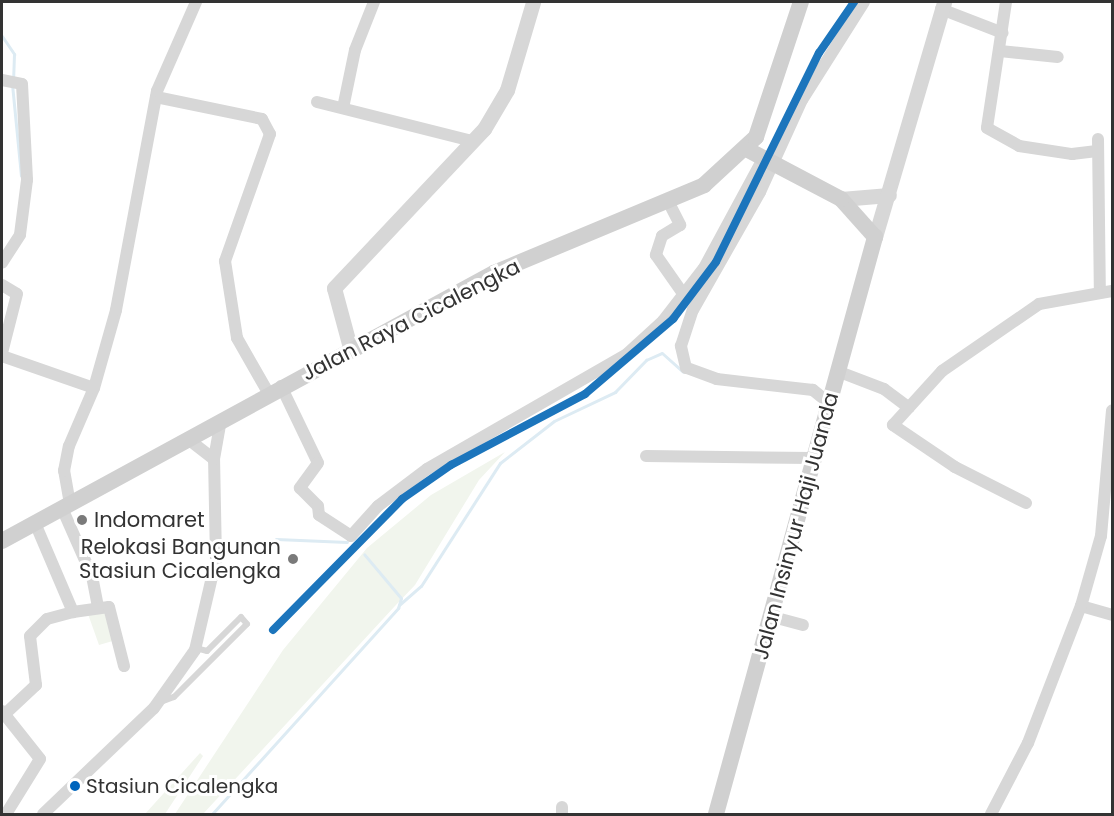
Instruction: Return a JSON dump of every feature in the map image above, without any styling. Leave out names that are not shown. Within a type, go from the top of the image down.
[{"type":"main road","name":"Jalan Raya Cicalengka","points":[[2,541],[275,390],[494,273],[704,185],[748,150],[769,108],[801,2]]},
{"type":"main road","points":[[748,150],[841,199],[875,237]]},
{"type":"main road","name":"Jalan Insinyur Haji Juanda","points":[[716,814],[773,617],[812,458],[875,237]]},
{"type":"street","points":[[98,606],[92,576],[66,506],[64,471],[69,446],[94,388],[116,310],[156,98],[196,2]]},
{"type":"street","points":[[343,108],[355,50],[374,2]]},
{"type":"street","points":[[351,351],[334,288],[472,141],[507,90],[533,2]]},
{"type":"street","points":[[156,98],[262,119],[270,134],[225,261],[237,338],[275,390],[318,463],[300,488],[318,506],[319,515],[351,536],[378,506],[427,469],[618,361],[684,295],[731,224],[808,90],[864,2]]},
{"type":"street","points":[[1006,2],[1004,33],[991,79],[987,128],[1019,146],[1072,154],[1097,145],[1106,292],[1039,304],[942,371],[893,425],[955,467],[1026,503]]},
{"type":"street","points":[[875,237],[943,5],[1004,33]]},
{"type":"street","points":[[1000,51],[1058,57]]},
{"type":"street","points":[[2,80],[22,84],[25,202],[18,241],[2,263]]},
{"type":"street","points":[[317,102],[472,141]]},
{"type":"street","points":[[768,160],[682,331],[686,368],[708,375],[792,385],[813,390],[829,403]]},
{"type":"street","points":[[841,199],[889,195]]},
{"type":"street","points":[[669,201],[680,225],[662,236],[656,255],[684,295]]},
{"type":"street","points":[[2,285],[17,294],[2,350],[94,388]]},
{"type":"street","points":[[837,372],[884,389],[909,408]]},
{"type":"street","points":[[991,814],[1028,743],[1081,606],[1101,536],[1113,410]]},
{"type":"street","points":[[42,814],[157,703],[196,648],[216,560],[214,459],[221,421]]},
{"type":"street","points":[[188,439],[214,459]]},
{"type":"street","points":[[646,456],[812,458]]},
{"type":"street","points":[[35,523],[73,612]]},
{"type":"street","points":[[6,814],[40,759],[3,713],[36,685],[30,636],[47,619],[98,606],[109,607],[114,616],[124,666]]},
{"type":"street","points":[[1081,606],[1113,615]]},
{"type":"street","points":[[773,617],[803,625]]},
{"type":"lane","points":[[157,703],[174,697],[248,624],[241,617],[207,651],[196,648]]},
{"type":"shaded area","points":[[505,452],[479,480],[415,585],[203,814],[175,814],[283,650],[367,548],[431,495]]},
{"type":"shaded area","points":[[105,608],[116,640],[99,645],[88,614]]},
{"type":"shaded area","points":[[200,753],[203,756],[165,814],[145,814]]},
{"type":"waterway","points":[[2,36],[14,54],[13,78]]},
{"type":"waterway","points":[[12,84],[21,176]]},
{"type":"waterway","points":[[399,605],[421,586],[500,463],[554,421],[615,392],[646,360],[662,353],[683,372]]},
{"type":"waterway","points":[[276,539],[347,542]]},
{"type":"waterway","points":[[212,814],[398,608],[401,598],[364,554]]},
{"type":"transit line","points":[[273,630],[402,499],[451,465],[585,394],[673,319],[716,262],[819,53],[854,2]]},
{"type":"place","name":"Indomaret","points":[[82,520]]},
{"type":"place","name":"Relokasi Bangunan Stasiun Cicalengka","points":[[293,559]]},
{"type":"place","name":"Stasiun Cicalengka","points":[[75,786]]}]
